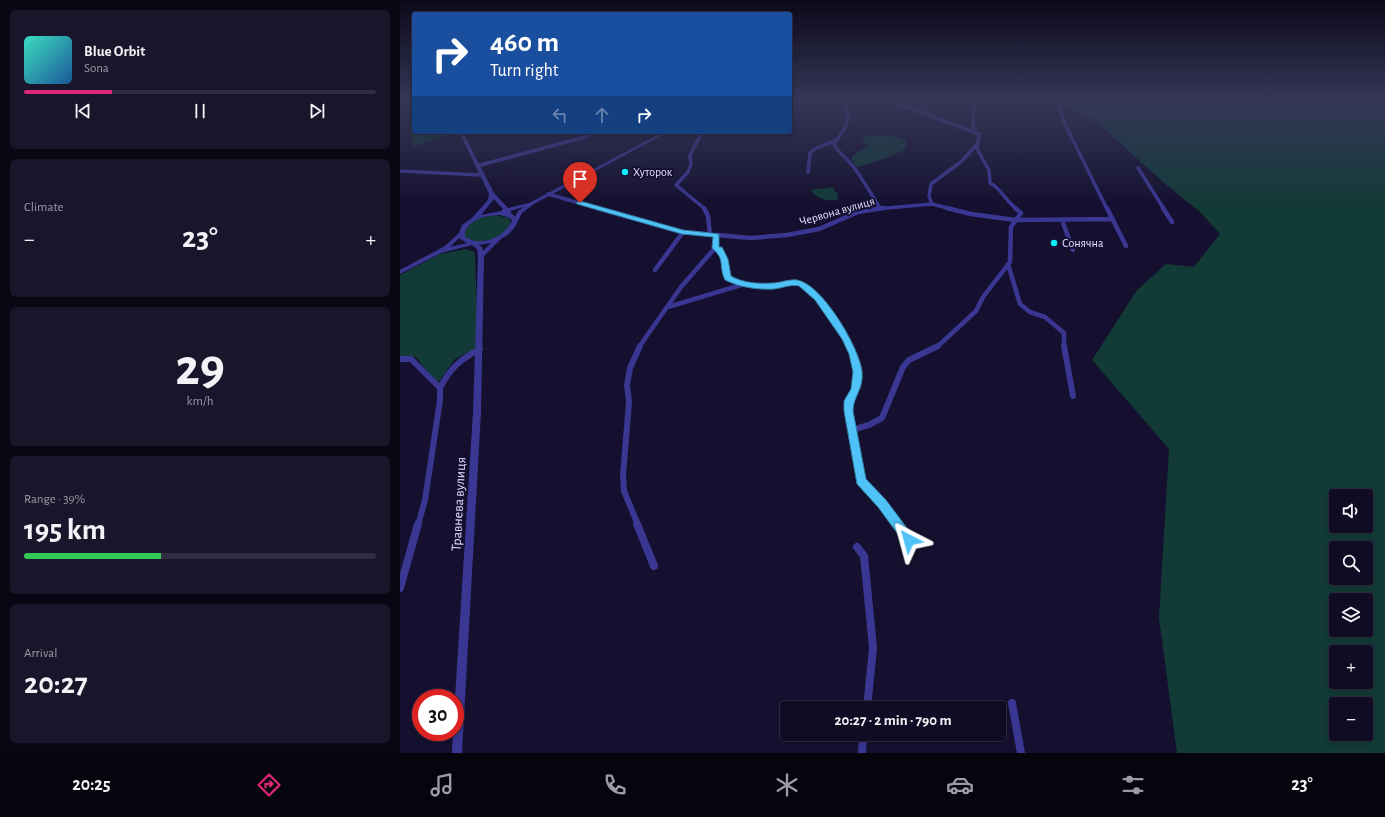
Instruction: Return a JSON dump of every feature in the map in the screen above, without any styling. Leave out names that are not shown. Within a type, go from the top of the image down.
[{"type":"street","points":[[462,135],[492,194],[513,219]]},
{"type":"street","points":[[477,166],[587,135]]},
{"type":"street","points":[[441,251],[473,243],[489,241],[501,236],[510,230],[513,219],[532,203],[660,135]]},
{"type":"street","points":[[700,135],[690,155],[691,160],[689,171],[676,185],[680,190],[688,194],[706,209],[709,215],[710,235]]},
{"type":"street","points":[[841,135],[834,144],[836,149],[849,160],[880,208]]},
{"type":"street","points":[[852,430],[869,425],[882,418],[888,407],[903,367],[909,360],[925,351],[936,348],[966,322],[976,311],[984,297],[1008,264],[1011,251],[1011,227],[1021,213],[1017,208],[1010,204],[998,188],[990,183],[989,170],[978,149],[977,144],[979,135]]},
{"type":"street","points":[[1071,135],[1126,246]]},
{"type":"street","points":[[808,172],[810,154],[816,148],[837,140]]},
{"type":"street","points":[[932,204],[928,197],[929,190],[933,182],[942,173],[964,160],[977,144]]},
{"type":"street","points":[[1138,168],[1172,222]]},
{"type":"street","points":[[400,171],[416,173],[481,174]]},
{"type":"street","points":[[474,220],[491,200],[492,194]]},
{"type":"street","name":"Червона вулиця","points":[[548,194],[682,232],[751,238],[787,235],[819,229],[858,212],[880,208],[932,204],[971,214],[1015,220],[1113,219]]},
{"type":"street","points":[[400,272],[441,251],[454,242],[467,224],[474,220],[532,203]]},
{"type":"street","points":[[496,213],[505,214],[513,219]]},
{"type":"street","points":[[1062,220],[1072,250]]},
{"type":"street","points":[[655,270],[682,232]]},
{"type":"street","points":[[460,234],[464,240],[473,243],[480,248],[481,256]]},
{"type":"street","points":[[654,566],[624,491],[622,475],[629,402],[627,385],[630,368],[637,352],[681,287],[715,248],[716,235]]},
{"type":"street","points":[[481,256],[501,236]]},
{"type":"street","points":[[715,248],[720,249],[725,259],[727,278],[743,284],[773,286],[795,283],[801,284],[818,298],[838,323],[853,354],[857,372],[856,390],[848,401],[861,481],[882,504],[909,540]]},
{"type":"street","name":"Травнева вулиця","points":[[457,753],[480,349],[481,256]]},
{"type":"street","points":[[1008,264],[1020,304],[1030,312],[1045,317],[1059,328],[1065,337],[1064,349],[1073,396]]},
{"type":"street","points":[[668,307],[743,284]]},
{"type":"street","points":[[400,588],[425,500],[440,400],[440,388],[447,373],[458,360],[480,349]]},
{"type":"street","points":[[400,359],[411,359],[440,388]]},
{"type":"street","points":[[857,547],[864,556],[873,648],[868,701]]},
{"type":"street","points":[[1012,703],[1021,753]]},
{"type":"street","points":[[862,753],[863,741]]},
{"type":"green space","points":[[411,135],[449,135],[413,146]]},
{"type":"green space","points":[[1111,135],[1385,135],[1385,753],[1177,753],[1159,618],[1169,449],[1092,360],[1137,290],[1166,264],[1194,267],[1220,234],[1200,212],[1163,182]]},
{"type":"green space","points":[[865,136],[894,136],[907,141],[905,150],[875,162],[856,167],[851,157],[869,145],[862,142]]},
{"type":"green space","points":[[833,187],[835,192],[838,193],[837,200],[822,199],[810,190]]},
{"type":"green space","points":[[495,215],[509,218],[511,222],[504,233],[498,237],[483,241],[469,240],[464,236],[465,231],[471,223],[485,217]]},
{"type":"green space","points":[[466,249],[475,252],[478,344],[473,350],[455,359],[437,384],[416,357],[400,357],[400,275],[440,254]]},
{"type":"place","name":"Хуторок","points":[[625,172]]},
{"type":"place","name":"Сонячна","points":[[1054,243]]},
{"type":"route","points":[[580,203],[682,232],[716,235],[715,248],[720,249],[725,259],[727,278],[738,283],[753,285],[773,286],[795,283],[801,284],[818,298],[838,323],[853,354],[857,372],[856,390],[848,401],[861,481],[882,504],[909,540]]}]
